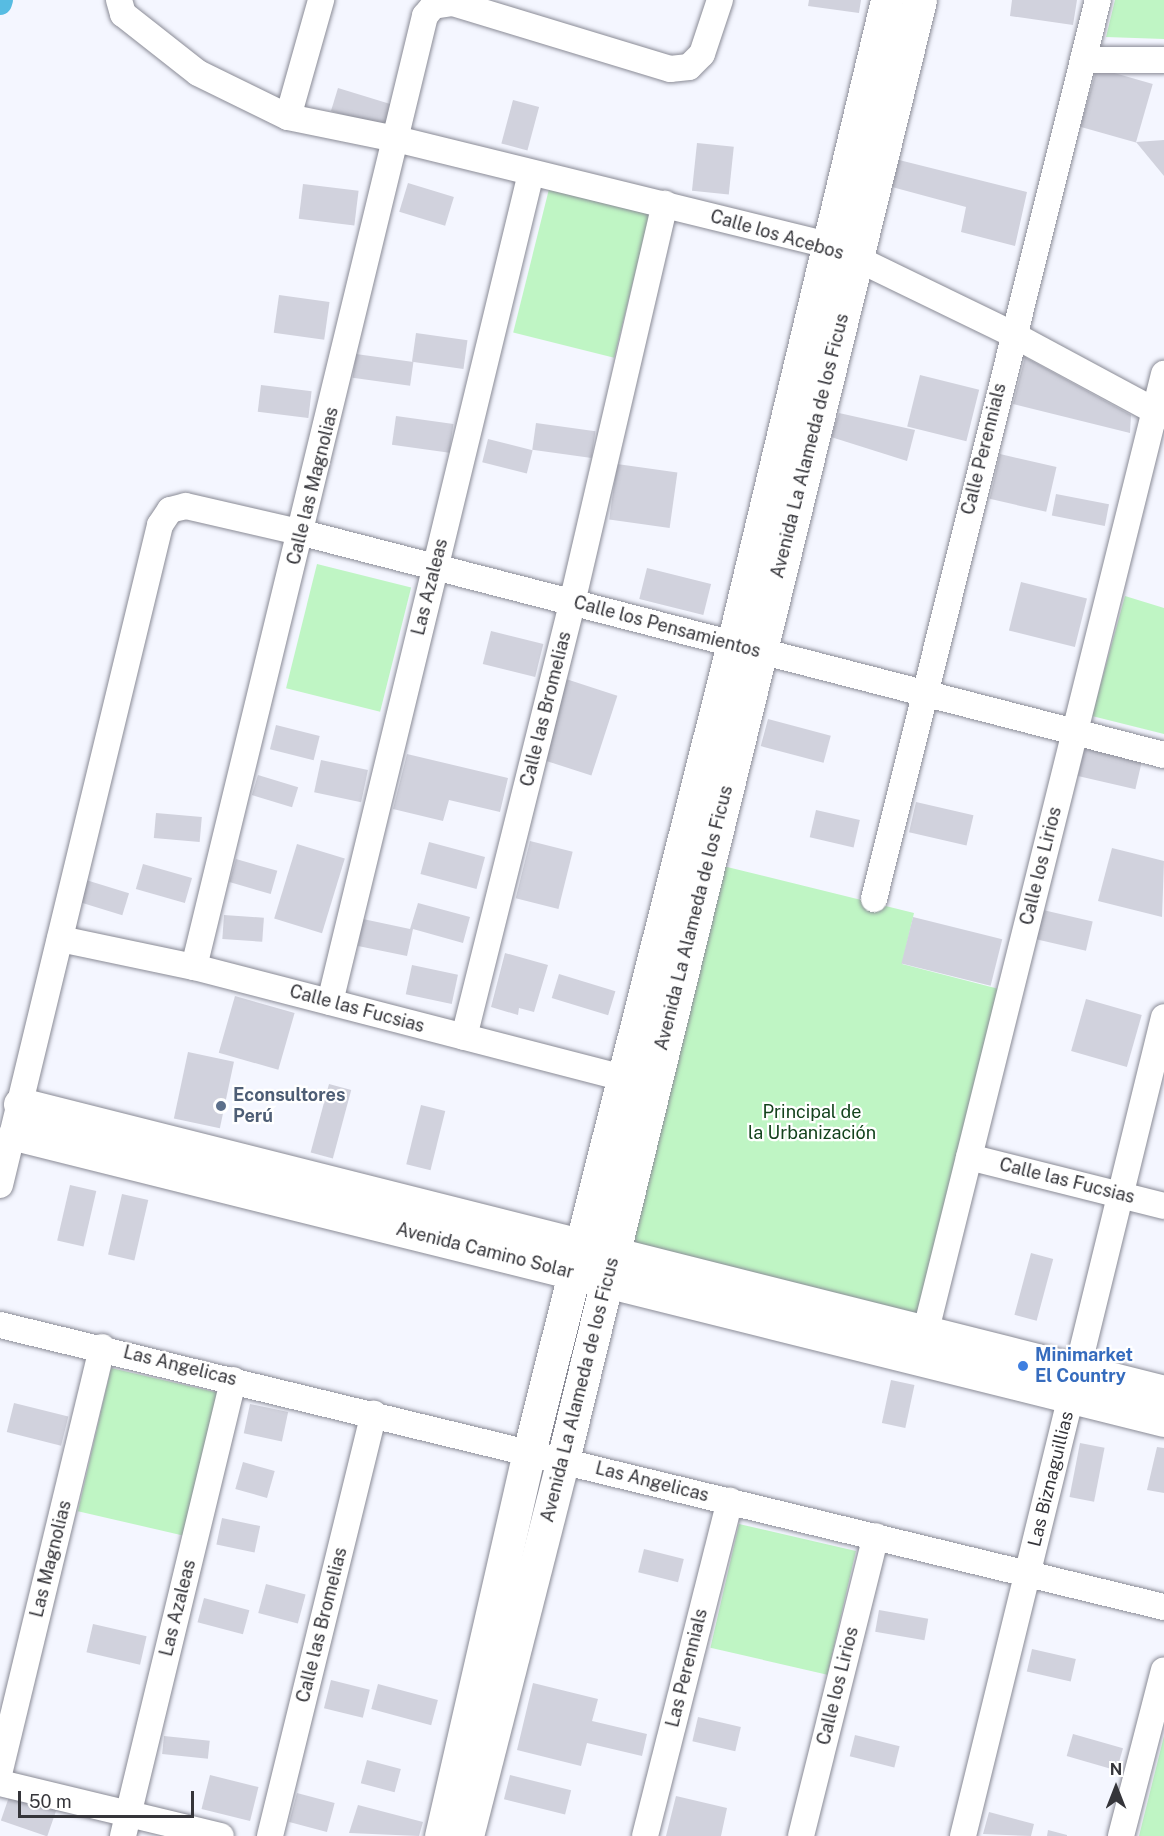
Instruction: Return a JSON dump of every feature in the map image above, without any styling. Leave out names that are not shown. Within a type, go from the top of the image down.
[{"type":"street","name":"Calle los Acebos","points":[[119,0],[123,14],[198,73],[288,117],[396,139],[664,204],[842,251],[1012,334],[1160,414]]},
{"type":"street","points":[[288,117],[321,0]]},
{"type":"street","name":"Calle las Magnolias","points":[[194,967],[303,532],[425,16],[433,6],[453,3],[670,69],[689,67],[702,54],[720,0]]},
{"type":"street","name":"Avenida La Alameda de los Ficus","points":[[441,1836],[529,1452],[578,1259],[638,1082],[746,648],[842,251],[887,0]]},
{"type":"street","name":"Avenida La Alameda de los Ficus","points":[[842,251],[920,0]]},
{"type":"street","name":"Calle Perennials","points":[[874,899],[1012,334],[1098,0]]},
{"type":"street","points":[[1083,60],[1164,60]]},
{"type":"street","name":"Las Azaleas","points":[[330,1002],[531,173]]},
{"type":"street","name":"Calle las Bromelias","points":[[464,1037],[572,603],[664,204]]},
{"type":"street","name":"Calle los Lirios","points":[[922,1345],[1075,732],[1160,414],[1164,374]]},
{"type":"street","name":"Calle los Pensamientos","points":[[60,939],[160,525],[170,510],[186,506],[303,532],[1164,754]]},
{"type":"street","points":[[0,1185],[18,1119],[60,939]]},
{"type":"street","name":"Calle las Fucsias","points":[[60,939],[194,967],[638,1082]]},
{"type":"street","name":"Las Biznaguillias","points":[[963,1836],[1164,1017]]},
{"type":"street","name":"Avenida La Alameda de los Ficus","points":[[467,1836],[610,1267],[638,1082]]},
{"type":"street","name":"Avenida Camino Solar","points":[[18,1119],[1075,1383],[1164,1392]]},
{"type":"street","name":"Calle las Fucsias","points":[[969,1157],[1164,1206]]},
{"type":"street","name":"Las Angelicas","points":[[0,1325],[102,1347],[1164,1607]]},
{"type":"street","name":"Las Magnolias","points":[[0,1770],[102,1347]]},
{"type":"street","name":"Las Azaleas","points":[[126,1825],[233,1380]]},
{"type":"street","name":"Avenida Camino Solar","points":[[1075,1383],[1164,1420]]},
{"type":"street","name":"Calle las Bromelias","points":[[270,1836],[374,1414]]},
{"type":"street","name":"Las Perennials","points":[[645,1836],[730,1501]]},
{"type":"street","name":"Calle los Lirios","points":[[801,1836],[876,1536]]},
{"type":"street","points":[[1121,1836],[1164,1670]]},
{"type":"street","points":[[0,1783],[126,1825],[220,1836]]},
{"type":"green space","points":[[1115,0],[1164,0],[1164,39],[1106,37]]},
{"type":"green space","points":[[549,189],[650,214],[614,358],[513,333]]},
{"type":"green space","points":[[317,564],[411,587],[380,712],[286,688]]},
{"type":"green space","points":[[1125,596],[1164,608],[1164,734],[1092,716]]},
{"type":"green space","name":"Principal de la Urbanización","points":[[723,866],[914,913],[902,964],[999,989],[919,1316],[627,1243]]},
{"type":"green space","points":[[111,1368],[218,1393],[185,1536],[78,1511]]},
{"type":"green space","points":[[739,1524],[856,1551],[827,1675],[710,1648]]},
{"type":"green space","points":[[1164,1736],[1164,1836],[1139,1836]]},
{"type":"building","points":[[809,0],[861,0],[859,13],[808,6]]},
{"type":"building","points":[[1012,0],[1077,0],[1073,25],[1010,16]]},
{"type":"building","points":[[1097,68],[1153,84],[1136,143],[1080,127]]},
{"type":"building","points":[[338,88],[393,105],[386,128],[331,111]]},
{"type":"building","points":[[513,100],[539,107],[527,150],[501,143]]},
{"type":"building","points":[[1164,140],[1164,176],[1136,142]]},
{"type":"building","points":[[697,143],[734,147],[729,195],[692,191]]},
{"type":"building","points":[[899,160],[1027,192],[1015,246],[961,232],[966,207],[892,187]]},
{"type":"building","points":[[408,183],[454,197],[445,226],[399,212]]},
{"type":"building","points":[[303,184],[359,191],[354,226],[299,219]]},
{"type":"building","points":[[279,295],[330,302],[324,340],[274,333]]},
{"type":"building","points":[[416,333],[467,340],[463,369],[412,362]]},
{"type":"building","points":[[356,354],[413,362],[410,386],[353,378]]},
{"type":"building","points":[[1025,357],[1131,415],[1130,433],[1013,404]]},
{"type":"building","points":[[920,375],[979,390],[966,441],[907,426]]},
{"type":"building","points":[[261,385],[312,391],[308,418],[258,412]]},
{"type":"building","points":[[839,413],[915,430],[907,461],[831,437]]},
{"type":"building","points":[[396,416],[453,424],[449,453],[392,445]]},
{"type":"building","points":[[536,423],[595,431],[592,458],[532,450]]},
{"type":"building","points":[[488,439],[533,450],[527,473],[482,462]]},
{"type":"building","points":[[1000,454],[1057,467],[1046,512],[990,499]]},
{"type":"building","points":[[617,464],[677,472],[670,528],[609,519]]},
{"type":"building","points":[[1056,494],[1109,504],[1105,526],[1052,516]]},
{"type":"building","points":[[647,568],[711,584],[703,615],[639,599]]},
{"type":"building","points":[[1021,582],[1087,598],[1075,647],[1009,631]]},
{"type":"building","points":[[491,631],[543,644],[535,677],[483,664]]},
{"type":"building","points":[[566,679],[617,696],[591,776],[540,759]]},
{"type":"building","points":[[768,719],[831,736],[824,763],[761,746]]},
{"type":"building","points":[[276,725],[320,736],[314,760],[270,749]]},
{"type":"building","points":[[1086,741],[1143,754],[1135,789],[1078,776]]},
{"type":"building","points":[[407,754],[508,778],[500,812],[449,800],[443,821],[393,809]]},
{"type":"building","points":[[321,760],[368,770],[361,802],[314,792]]},
{"type":"building","points":[[258,775],[298,787],[292,807],[252,795]]},
{"type":"building","points":[[916,802],[973,815],[967,845],[909,832]]},
{"type":"building","points":[[816,810],[860,820],[854,847],[810,837]]},
{"type":"building","points":[[156,813],[202,817],[200,842],[154,838]]},
{"type":"building","points":[[530,841],[573,852],[558,909],[516,898]]},
{"type":"building","points":[[429,842],[485,857],[476,889],[420,874]]},
{"type":"building","points":[[297,844],[345,859],[322,933],[274,919]]},
{"type":"building","points":[[1112,848],[1164,861],[1162,917],[1098,901]]},
{"type":"building","points":[[236,859],[277,871],[271,894],[229,882]]},
{"type":"building","points":[[143,864],[192,878],[185,903],[136,889]]},
{"type":"building","points":[[86,880],[129,893],[122,915],[79,902]]},
{"type":"building","points":[[418,903],[470,917],[463,943],[413,929],[407,956],[358,946],[363,919],[410,929]]},
{"type":"building","points":[[1043,910],[1093,921],[1086,951],[1036,939]]},
{"type":"building","points":[[224,915],[264,918],[262,942],[222,939]]},
{"type":"building","points":[[913,917],[1002,939],[991,986],[901,964]]},
{"type":"building","points":[[505,953],[548,965],[534,1012],[519,1008],[518,1015],[491,1007]]},
{"type":"building","points":[[412,965],[458,975],[452,1004],[406,994]]},
{"type":"building","points":[[559,974],[615,991],[608,1015],[552,998]]},
{"type":"building","points":[[235,996],[295,1013],[278,1070],[219,1053]]},
{"type":"building","points":[[1086,999],[1142,1015],[1127,1067],[1071,1051]]},
{"type":"building","points":[[188,1052],[234,1062],[220,1128],[174,1119]]},
{"type":"building","points":[[329,1084],[351,1090],[333,1159],[311,1153]]},
{"type":"building","points":[[421,1105],[445,1111],[431,1170],[406,1164]]},
{"type":"building","points":[[70,1185],[96,1191],[83,1247],[57,1241]]},
{"type":"building","points":[[122,1194],[148,1200],[134,1260],[108,1254]]},
{"type":"building","points":[[1031,1253],[1053,1259],[1037,1321],[1014,1315]]},
{"type":"building","points":[[891,1380],[914,1385],[905,1428],[882,1423]]},
{"type":"building","points":[[14,1403],[68,1417],[61,1446],[7,1432]]},
{"type":"building","points":[[250,1404],[288,1412],[282,1441],[244,1433]]},
{"type":"building","points":[[1080,1443],[1105,1448],[1094,1502],[1070,1497]]},
{"type":"building","points":[[1157,1447],[1164,1448],[1164,1493],[1147,1490]]},
{"type":"building","points":[[243,1462],[275,1471],[267,1498],[235,1489]]},
{"type":"building","points":[[222,1518],[260,1526],[255,1553],[216,1544]]},
{"type":"building","points":[[644,1549],[684,1559],[678,1582],[638,1572]]},
{"type":"building","points":[[266,1584],[306,1595],[298,1624],[258,1613]]},
{"type":"building","points":[[204,1598],[249,1610],[243,1634],[198,1622]]},
{"type":"building","points":[[879,1610],[928,1619],[924,1640],[875,1632]]},
{"type":"building","points":[[93,1624],[147,1636],[140,1665],[86,1652]]},
{"type":"building","points":[[1032,1649],[1076,1659],[1071,1682],[1027,1671]]},
{"type":"building","points":[[331,1680],[370,1690],[363,1718],[324,1708]]},
{"type":"building","points":[[533,1683],[598,1699],[592,1721],[647,1734],[642,1756],[587,1743],[581,1766],[517,1750]]},
{"type":"building","points":[[378,1684],[438,1700],[431,1725],[371,1709]]},
{"type":"building","points":[[698,1717],[741,1727],[735,1751],[692,1741]]},
{"type":"building","points":[[1073,1734],[1123,1748],[1117,1770],[1067,1756]]},
{"type":"building","points":[[855,1735],[900,1746],[894,1767],[850,1756]]},
{"type":"building","points":[[164,1736],[210,1741],[208,1759],[162,1754]]},
{"type":"building","points":[[367,1760],[401,1769],[395,1792],[361,1783]]},
{"type":"building","points":[[210,1775],[259,1787],[250,1821],[202,1809]]},
{"type":"building","points":[[510,1775],[571,1790],[565,1814],[504,1799]]},
{"type":"building","points":[[297,1793],[335,1803],[327,1832],[289,1822]]},
{"type":"building","points":[[10,1794],[56,1810],[47,1836],[1,1820]]},
{"type":"building","points":[[676,1796],[727,1808],[721,1836],[666,1836]]},
{"type":"building","points":[[358,1805],[423,1822],[419,1836],[349,1833]]},
{"type":"building","points":[[989,1812],[1034,1824],[1031,1836],[983,1834]]},
{"type":"building","points":[[1048,1830],[1067,1835],[1067,1836],[1047,1836]]},
{"type":"place","name":"Econsultores Perú","points":[[221,1106]]},
{"type":"place","name":"Minimarket El Country","points":[[1023,1366]]}]
